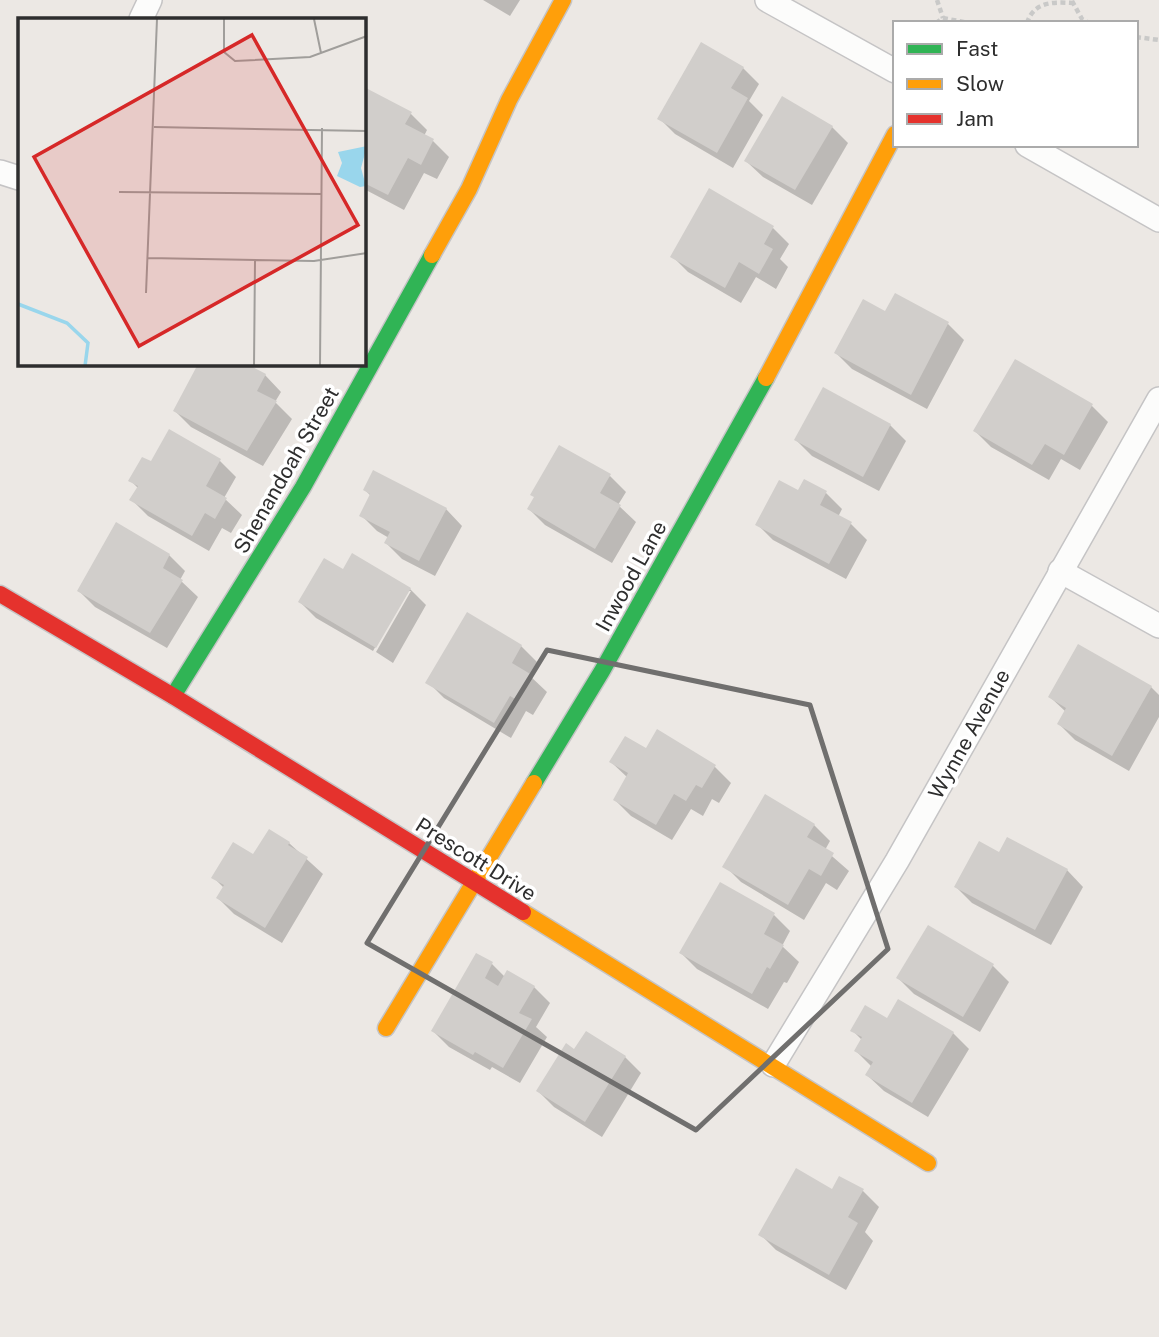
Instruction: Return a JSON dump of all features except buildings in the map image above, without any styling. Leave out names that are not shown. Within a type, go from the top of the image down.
[{"type":"street","points":[[141,18],[150,0]]},
{"type":"street","name":"Shenandoah Street","points":[[173,696],[303,487],[469,189],[509,100],[563,0]]},
{"type":"street","points":[[766,0],[893,70]]},
{"type":"street","name":"Inwood Lane","points":[[386,1028],[629,623],[799,320],[843,229],[893,138]]},
{"type":"street","points":[[1031,147],[1159,220]]},
{"type":"street","points":[[0,172],[18,178]]},
{"type":"street","name":"Wynne Avenue","points":[[773,1065],[897,861],[1159,399]]},
{"type":"street","points":[[1060,571],[1159,626]]},
{"type":"street","name":"Prescott Drive","points":[[0,594],[173,696],[928,1163]]},
{"type":"path","points":[[937,0],[943,18]]},
{"type":"path","points":[[1028,21],[1040,5],[1072,2],[1082,21]]},
{"type":"path","points":[[939,21],[943,18],[959,21]]},
{"type":"path","points":[[1138,37],[1159,40]]},
{"type":"highlighted area","points":[[547,650],[810,705],[888,949],[696,1130],[367,943]]},
{"type":"traffic: fast","points":[[173,696],[303,487],[432,255]]},
{"type":"traffic: fast","points":[[534,783],[602,671],[766,378]]},
{"type":"traffic: slow","points":[[432,255],[469,189],[509,100],[563,0]]},
{"type":"traffic: slow","points":[[766,378],[893,138]]},
{"type":"traffic: slow","points":[[386,1028],[534,783]]},
{"type":"traffic: slow","points":[[523,912],[928,1163]]},
{"type":"traffic: jam","points":[[0,594],[173,696],[523,912]]}]
